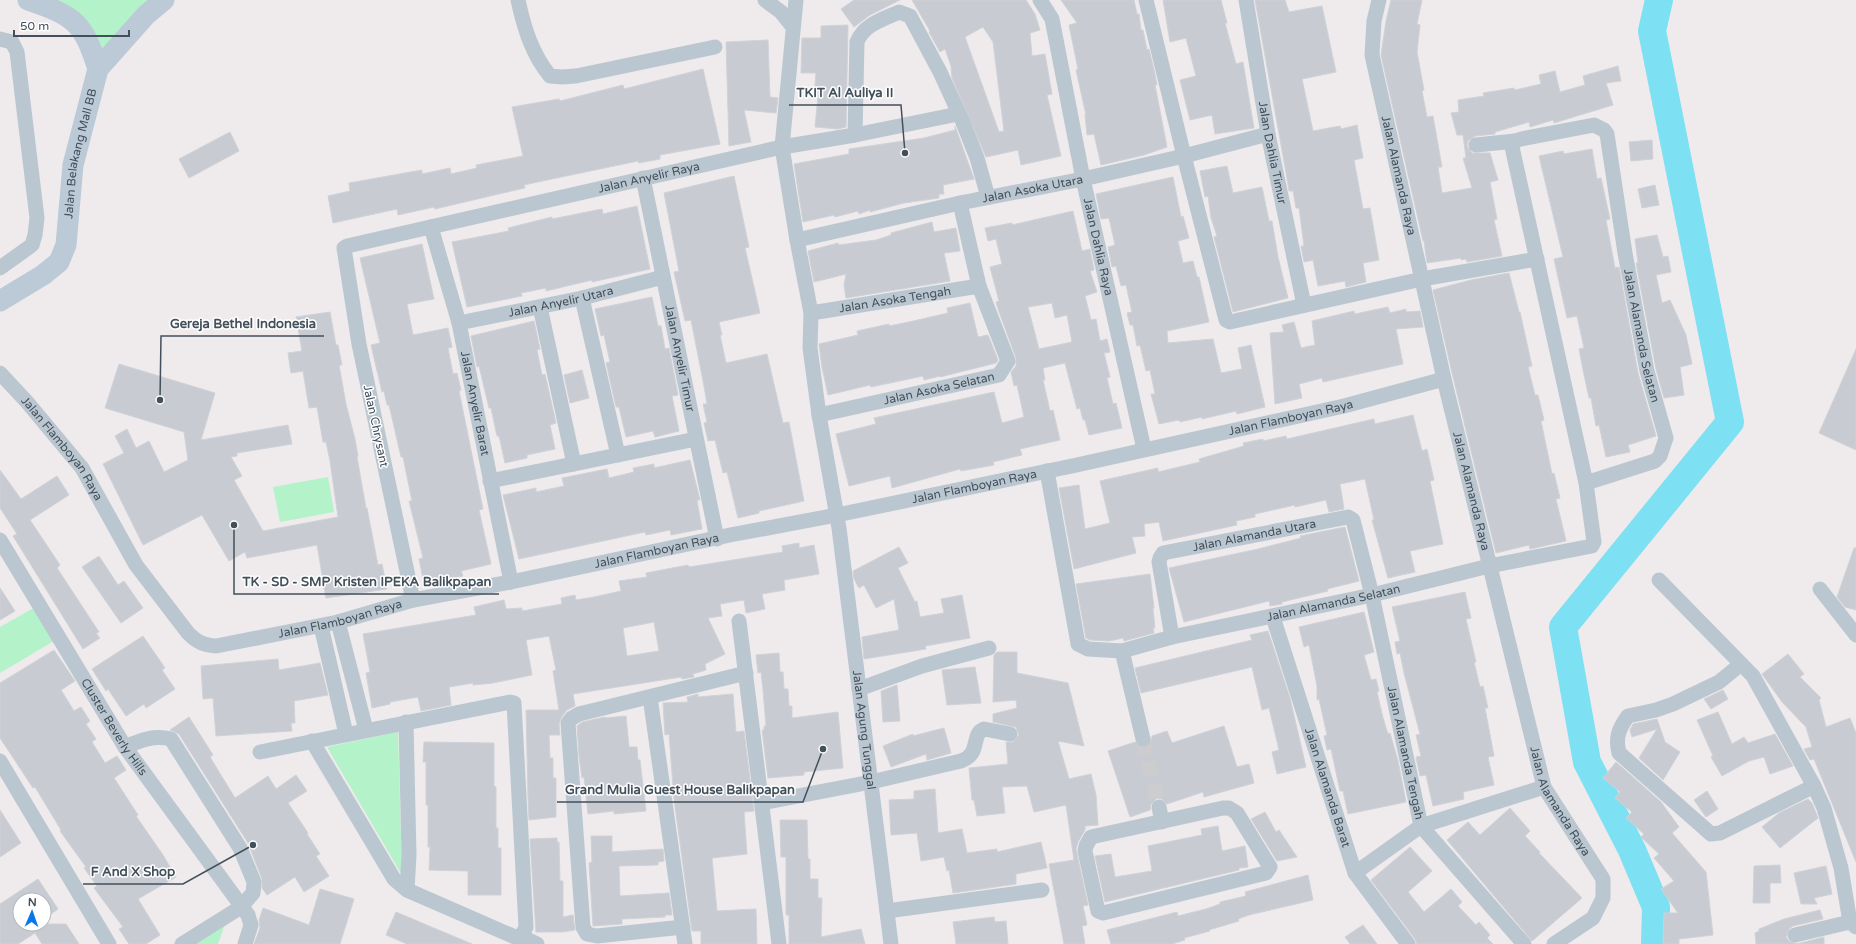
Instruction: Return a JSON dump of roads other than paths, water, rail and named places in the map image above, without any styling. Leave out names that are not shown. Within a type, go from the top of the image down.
[{"type":"main road","points":[[28,0],[66,16],[82,28],[91,46],[98,69]]},
{"type":"main road","name":"Jalan Belakang Mall BB","points":[[0,301],[43,275],[59,262],[66,245],[73,165],[98,69],[146,15],[164,0]]},
{"type":"street","points":[[518,0],[524,26],[539,63],[550,76],[576,76],[715,47]]},
{"type":"street","points":[[765,0],[781,12],[793,27]]},
{"type":"street","name":"Jalan Agung Tunggal","points":[[796,0],[782,147],[797,240],[811,312],[810,348],[819,415],[837,515],[891,944]]},
{"type":"street","name":"Jalan Dahlia Raya","points":[[1040,0],[1052,19],[1082,179],[1144,450]]},
{"type":"street","points":[[1146,0],[1226,320],[1230,322],[1422,279],[1537,259]]},
{"type":"street","name":"Jalan Dahlia Timur","points":[[1246,0],[1268,134],[1304,305]]},
{"type":"street","name":"Jalan Alamanda Raya","points":[[1379,0],[1374,21],[1372,55],[1444,379],[1544,787],[1603,879],[1602,898],[1593,918],[1554,944]]},
{"type":"street","points":[[855,135],[857,42],[864,29],[899,12],[910,16],[940,72],[977,158],[988,197]]},
{"type":"street","points":[[0,39],[12,42],[17,52],[37,218],[36,236],[32,245],[0,268]]},
{"type":"street","name":"Jalan Anyelir Raya","points":[[343,251],[347,246],[782,147],[855,135],[958,114]]},
{"type":"street","name":"Jalan Alamanda Selatan","points":[[1047,470],[1078,644],[1088,649],[1122,651],[1172,637],[1372,596],[1489,566],[1589,548],[1594,542],[1586,483],[1655,462],[1660,456],[1666,438],[1647,371],[1625,253],[1607,134],[1604,130],[1594,125],[1515,141]]},
{"type":"street","name":"Jalan Asoka Utara","points":[[797,240],[988,197],[1082,179],[1184,156],[1268,134]]},
{"type":"street","points":[[1476,146],[1515,141]]},
{"type":"street","points":[[1515,141],[1512,147],[1586,483]]},
{"type":"street","name":"Jalan Anyelir Timur","points":[[643,178],[717,539]]},
{"type":"street","name":"Jalan Asoka Selatan","points":[[819,415],[998,375],[1008,361],[979,286],[960,203]]},
{"type":"street","name":"Jalan Anyelir Barat","points":[[431,227],[459,323],[511,582]]},
{"type":"street","name":"Jalan Chrysant","points":[[343,251],[359,344],[413,600]]},
{"type":"street","name":"Jalan Anyelir Utara","points":[[459,323],[582,298],[663,277]]},
{"type":"street","name":"Jalan Asoka Tengah","points":[[811,312],[979,286]]},
{"type":"street","points":[[582,298],[618,455]]},
{"type":"street","points":[[540,307],[574,464]]},
{"type":"street","name":"Jalan Flamboyan Raya","points":[[0,373],[27,402],[82,468],[136,565],[188,633],[197,642],[204,645],[216,646],[321,626],[413,600],[511,582],[1144,450],[1344,406],[1444,379]]},
{"type":"street","points":[[490,481],[696,439]]},
{"type":"street","name":"Jalan Alamanda Utara","points":[[1172,637],[1159,562],[1163,552],[1348,517],[1355,524],[1372,596]]},
{"type":"street","name":"Cluster Beverly Hills","points":[[0,540],[125,747],[248,915],[251,925],[245,944]]},
{"type":"street","points":[[1659,580],[1753,676],[1814,786],[1824,808],[1841,868],[1853,924],[1795,935]]},
{"type":"street","points":[[1820,590],[1856,635]]},
{"type":"street","name":"Jalan Alamanda Tengah","points":[[1372,596],[1421,826],[1524,944]]},
{"type":"street","name":"Jalan Alamanda Barat","points":[[1273,617],[1355,873],[1408,944]]},
{"type":"street","points":[[739,621],[779,944]]},
{"type":"street","points":[[338,622],[366,730]]},
{"type":"street","points":[[321,626],[346,734]]},
{"type":"street","points":[[859,689],[922,666],[975,650],[989,648]]},
{"type":"street","points":[[1122,651],[1143,739]]},
{"type":"street","points":[[1741,664],[1719,682],[1673,704],[1656,710],[1628,716],[1620,727],[1616,742],[1619,753],[1711,834],[1720,833],[1814,786]]},
{"type":"street","points":[[683,927],[597,936],[587,934],[583,927],[568,723],[572,718],[579,714],[746,673]]},
{"type":"street","points":[[650,697],[685,944]]},
{"type":"street","points":[[260,752],[510,702],[516,705],[526,927],[520,936]]},
{"type":"street","points":[[406,722],[409,855],[407,890]]},
{"type":"street","points":[[762,803],[871,782],[968,758],[972,754],[978,735],[984,729],[1010,734]]},
{"type":"street","points":[[125,747],[141,740],[153,737],[172,739],[240,848],[250,869],[254,882],[253,893],[241,906],[182,944]]},
{"type":"street","points":[[312,741],[385,867],[394,879],[407,890],[515,937],[520,936],[537,944]]},
{"type":"street","points":[[0,761],[109,944]]},
{"type":"street","points":[[1355,873],[1421,826],[1544,787]]},
{"type":"street","points":[[1158,807],[1162,822]]},
{"type":"street","points":[[1223,808],[1234,810],[1270,869],[1266,873],[1100,913],[1096,909],[1085,851],[1088,840],[1091,837],[1162,822],[1223,808]]},
{"type":"street","points":[[887,912],[1042,890]]},
{"type":"waterway","points":[[1655,944],[1656,907],[1632,850],[1587,762],[1563,627],[1730,422],[1652,31],[1659,0]]},
{"type":"tunnel","points":[[1143,739],[1159,807]]},
{"type":"place","name":"TKIT Al Auliya II","points":[[905,153]]},
{"type":"place","name":"Gereja Bethel Indonesia","points":[[160,400]]},
{"type":"place","name":"TK - SD - SMP Kristen IPEKA Balikpapan","points":[[234,525]]},
{"type":"place","name":"Grand Mulia Guest House Balikpapan","points":[[823,749]]},
{"type":"place","name":"F And X Shop","points":[[253,845]]}]
